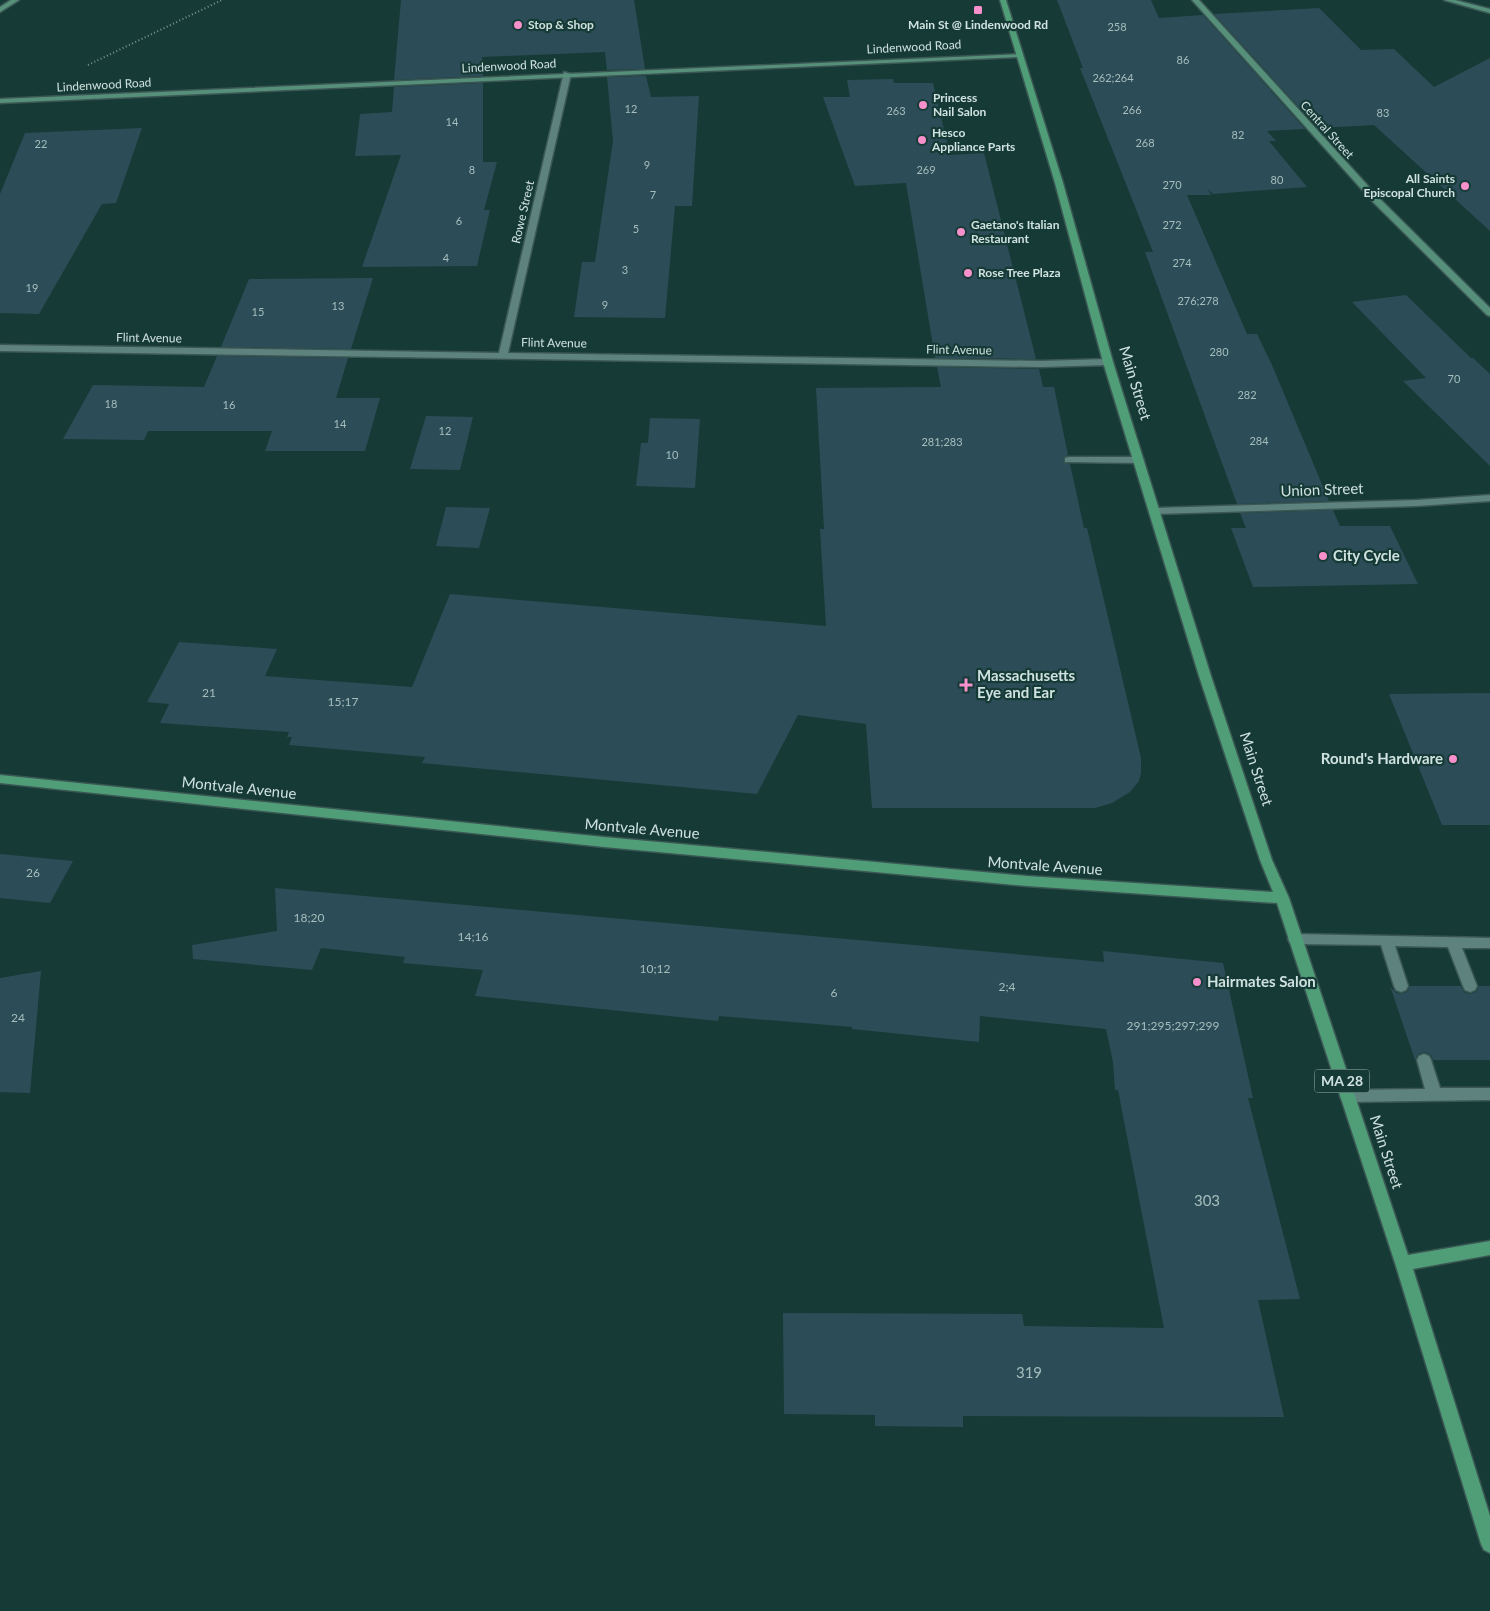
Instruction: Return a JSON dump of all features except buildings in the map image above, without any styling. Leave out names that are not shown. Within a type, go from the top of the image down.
[{"type":"main road","name":"Main Street","points":[[1003,0],[1059,183],[1108,362],[1208,686],[1266,860],[1282,898],[1403,1263],[1490,1544]]},
{"type":"main road","name":"Montvale Avenue","points":[[0,779],[604,842],[1027,882],[1282,898]]},
{"type":"main road","points":[[1403,1263],[1490,1248]]},
{"type":"street","points":[[0,10],[16,0]]},
{"type":"street","name":"Central Street","points":[[1195,0],[1376,200],[1490,313]]},
{"type":"street","points":[[1447,0],[1490,11]]},
{"type":"street","name":"Lindenwood Road","points":[[0,101],[1019,55]]},
{"type":"street","name":"Rowe Street","points":[[503,355],[567,74]]},
{"type":"street","name":"Flint Avenue","points":[[0,348],[1041,364],[1108,362]]},
{"type":"street","points":[[1069,460],[1139,460]]},
{"type":"street","name":"Union Street","points":[[1155,511],[1417,503],[1490,498]]},
{"type":"street","points":[[1295,939],[1490,942]]},
{"type":"street","points":[[1386,940],[1401,986]]},
{"type":"street","points":[[1453,942],[1470,986]]},
{"type":"street","points":[[1424,1060],[1434,1094]]},
{"type":"street","points":[[1347,1096],[1490,1094]]},
{"type":"path","points":[[86,66],[222,0]]},
{"type":"place","name":"Main St @ Lindenwood Rd","points":[[978,10]]},
{"type":"place","name":"Stop & Shop","points":[[518,25]]},
{"type":"place","name":"Princess Nail Salon","points":[[923,105]]},
{"type":"place","name":"Hesco Appliance Parts","points":[[922,140]]},
{"type":"place","name":"All Saints Episcopal Church","points":[[1465,186]]},
{"type":"place","name":"Gaetano's Italian Restaurant","points":[[961,232]]},
{"type":"place","name":"Rose Tree Plaza","points":[[968,273]]},
{"type":"place","name":"City Cycle","points":[[1323,556]]},
{"type":"place","name":"Massachusetts Eye and Ear","points":[[966,685]]},
{"type":"place","name":"Round's Hardware","points":[[1453,759]]},
{"type":"place","name":"Hairmates Salon","points":[[1197,982]]}]
